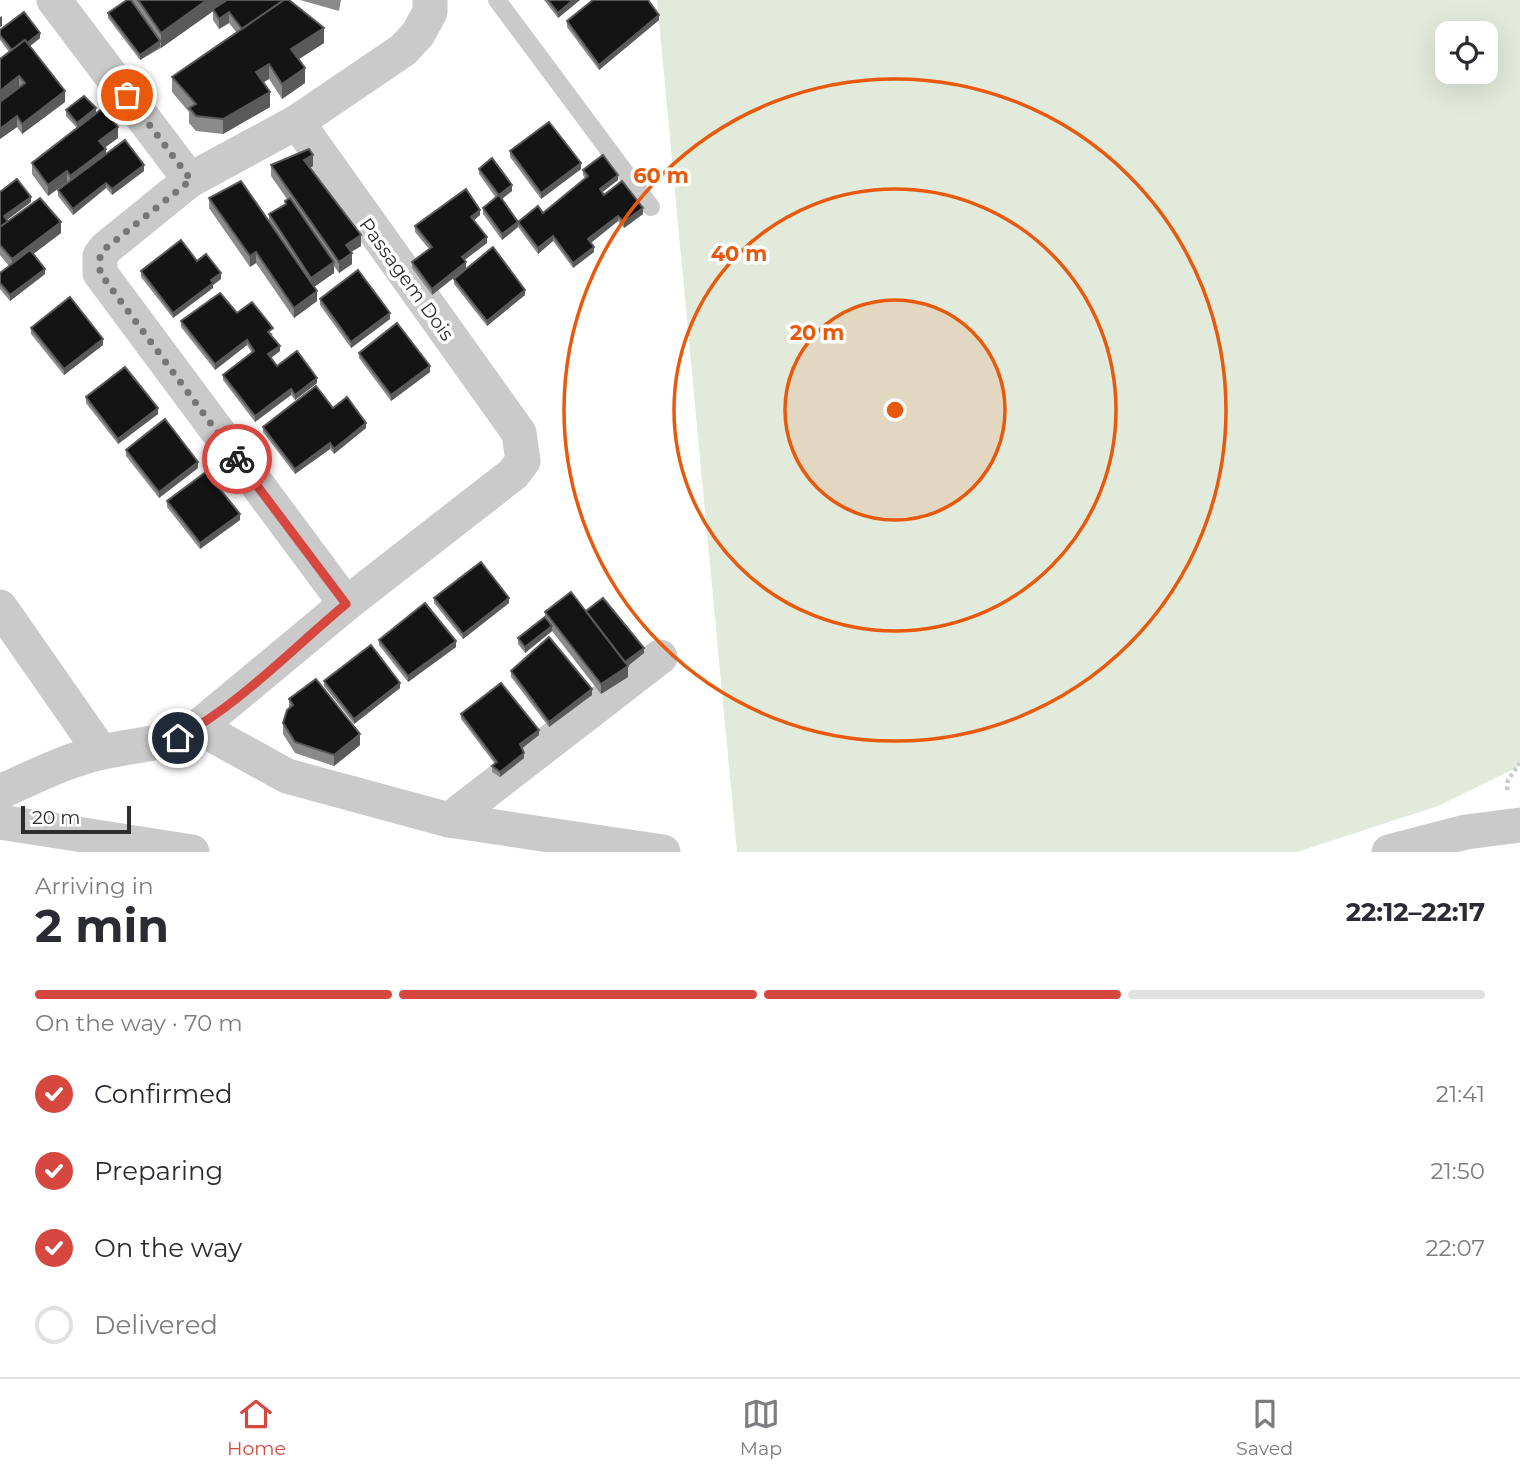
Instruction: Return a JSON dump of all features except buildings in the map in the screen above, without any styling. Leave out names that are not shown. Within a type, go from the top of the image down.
[{"type":"street","points":[[0,792],[101,752],[178,738],[198,727],[346,604],[100,273],[100,256],[106,248],[191,180],[297,122],[402,50],[418,34],[430,12],[430,0]]},
{"type":"street","points":[[62,3],[191,180]]},
{"type":"street","name":"Passagem Dois","points":[[297,122],[519,433],[523,461],[513,474],[346,604]]},
{"type":"street","points":[[0,607],[14,650],[101,752]]},
{"type":"street","points":[[449,820],[660,657]]},
{"type":"street","points":[[198,727],[287,776],[449,820],[663,852]]},
{"type":"street","points":[[0,822],[82,832],[192,852]]},
{"type":"street","points":[[1389,852],[1466,832],[1520,825]]},
{"type":"lane","points":[[497,0],[651,206]]},
{"type":"shaded area","points":[[657,0],[1520,0],[1520,766],[1438,806],[1297,852],[737,852]]},
{"type":"way so far","points":[[127,95],[191,180],[106,248],[100,256],[100,273],[237,459]]},
{"type":"route","points":[[178,738],[198,727],[240,694],[346,604],[237,459]]}]
